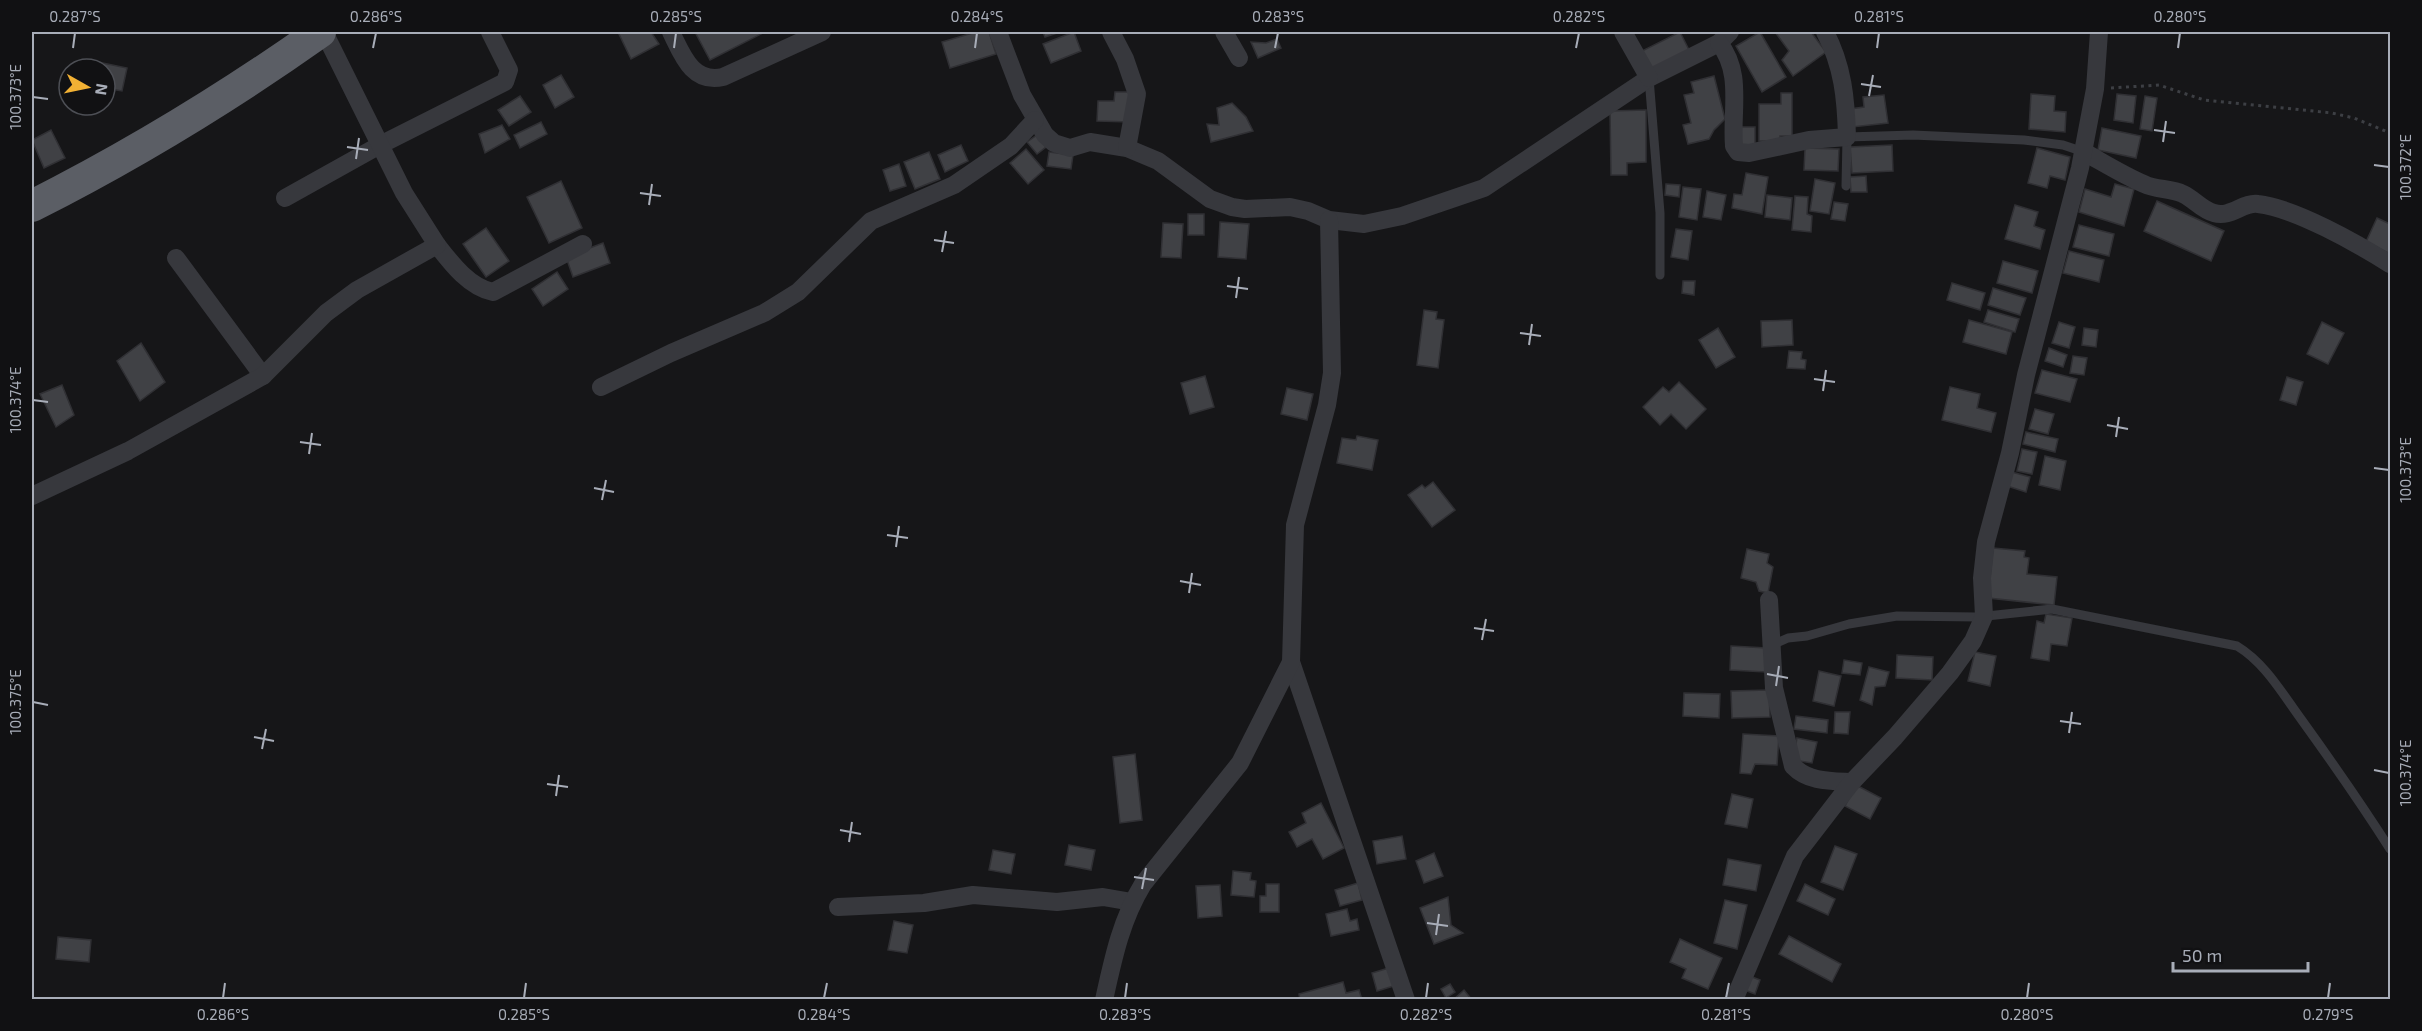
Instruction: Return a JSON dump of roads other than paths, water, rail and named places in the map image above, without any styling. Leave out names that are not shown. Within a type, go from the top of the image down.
[{"type":"highway","points":[[32,206],[112,164],[322,32]]},
{"type":"street","points":[[322,32],[404,193],[437,245],[462,273],[484,289],[493,291],[583,244]]},
{"type":"street","points":[[285,198],[381,145],[505,82],[508,75],[507,65],[490,32]]},
{"type":"street","points":[[670,32],[689,67],[699,75],[710,79],[723,77],[822,32]]},
{"type":"street","points":[[998,32],[1022,95],[1035,120],[1049,139],[1063,147],[1073,147],[1090,142],[1127,148],[1158,161],[1210,199],[1219,203],[1245,209],[1290,207],[1308,211],[1329,220],[1364,224],[1440,205],[1484,188],[1649,78],[1724,37],[1734,75],[1733,137],[1735,150],[1742,154],[1809,140],[1847,137],[1840,63],[1825,32]]},
{"type":"street","points":[[1112,32],[1125,59],[1137,94],[1137,105],[1127,148]]},
{"type":"street","points":[[1224,32],[1239,58]]},
{"type":"street","points":[[1623,32],[1649,78]]},
{"type":"street","points":[[1734,999],[1795,856],[1852,782],[1895,737],[1950,673],[1973,641],[1984,616],[1982,578],[1986,542],[2010,453],[2026,375],[2084,152],[2095,89],[2099,32]]},
{"type":"street","points":[[601,387],[671,353],[764,313],[798,292],[871,220],[954,185],[1011,146],[1035,120]]},
{"type":"street","points":[[2084,152],[2145,185],[2167,188],[2186,195],[2215,213],[2228,214],[2250,204],[2286,211],[2352,241],[2391,264]]},
{"type":"street","points":[[1329,220],[1332,373],[1327,405],[1296,525],[1291,662],[1406,999]]},
{"type":"street","points":[[32,496],[128,451],[263,376],[301,336],[357,290],[437,245]]},
{"type":"street","points":[[176,258],[263,376]]},
{"type":"street","points":[[1769,600],[1774,688],[1793,766],[1804,775],[1814,779],[1852,782]]},
{"type":"street","points":[[1104,999],[1122,925],[1132,902],[1143,884],[1240,763],[1291,662]]},
{"type":"street","points":[[837,907],[924,903],[973,894],[1057,902],[1103,897],[1132,902]]},
{"type":"lane","points":[[1649,78],[1660,213],[1660,275]]},
{"type":"lane","points":[[1846,186],[1847,137],[1913,135],[2024,140],[2064,146],[2084,152]]},
{"type":"lane","points":[[1772,645],[1788,638],[1808,636],[1880,618],[1984,616],[2052,609],[2237,646],[2251,655],[2275,681],[2332,760],[2391,849]]}]
